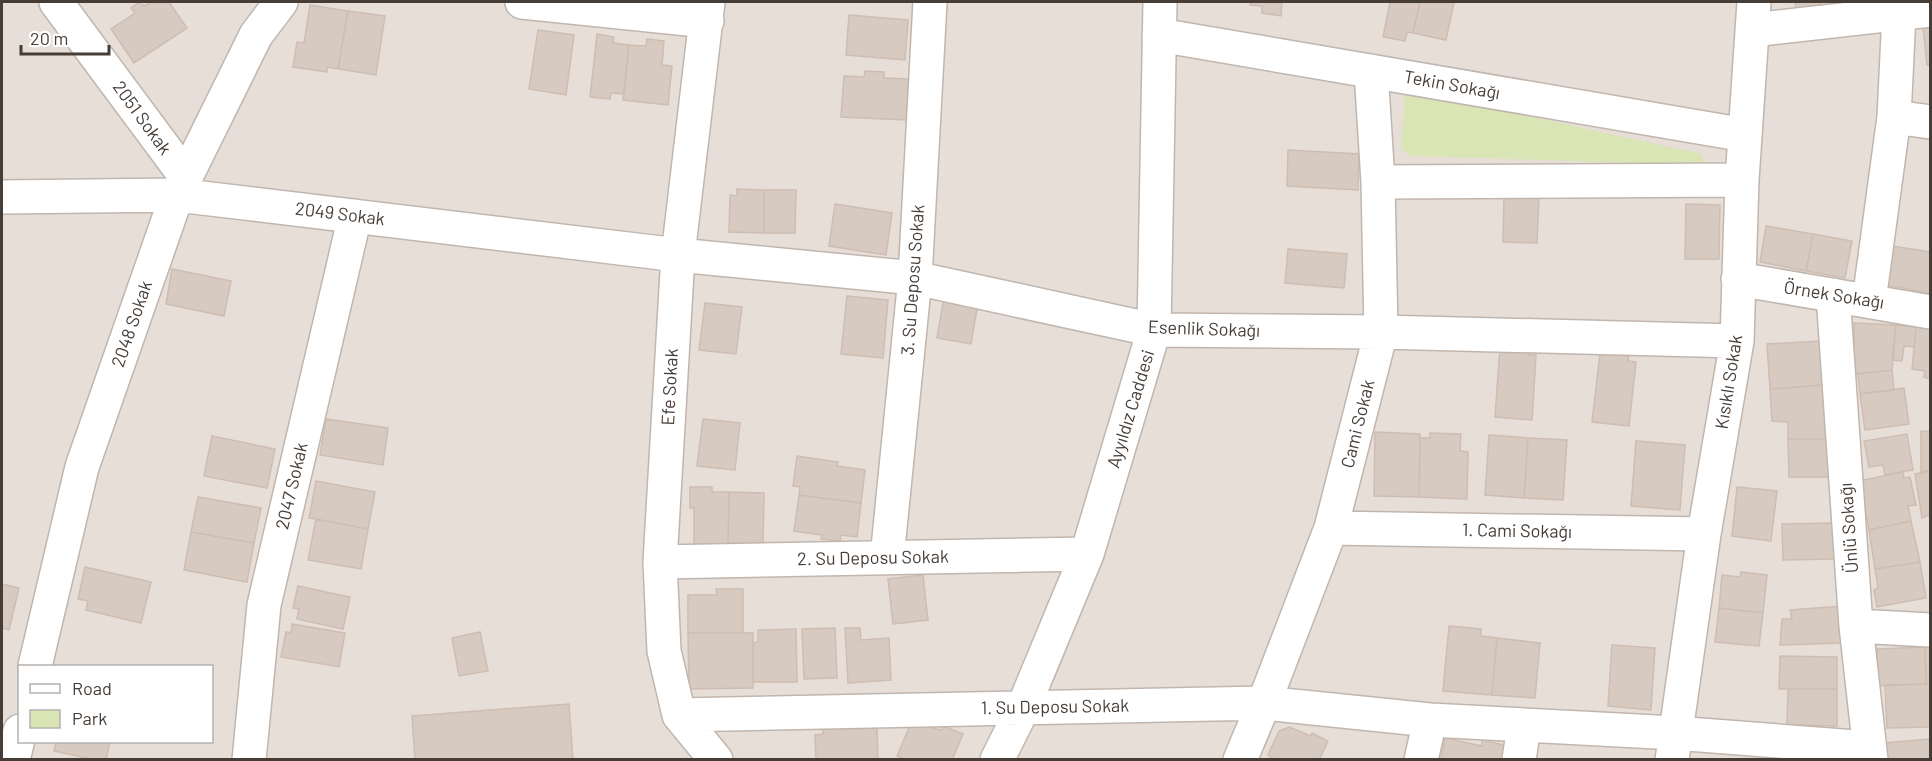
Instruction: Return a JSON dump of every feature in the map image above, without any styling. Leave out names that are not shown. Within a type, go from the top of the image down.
[{"type":"street","name":"2051 Sokak","points":[[56,2],[181,186]]},
{"type":"street","name":"2048 Sokak","points":[[35,665],[82,467],[181,186],[256,34],[280,2]]},
{"type":"street","points":[[522,2],[708,11]]},
{"type":"street","name":"3. Su Deposu Sokak","points":[[887,558],[915,278],[930,2]]},
{"type":"street","name":"Ayyıldız Caddesi","points":[[997,759],[1023,708],[1087,554],[1154,330],[1160,2]]},
{"type":"street","name":"Efe Sokak","points":[[708,11],[678,255],[660,562],[664,651],[679,715],[716,759]]},
{"type":"street","points":[[1753,16],[1915,12],[1894,117],[1869,301]]},
{"type":"street","name":"Kısıklı Sokak","points":[[1673,746],[1704,534],[1737,341],[1742,180],[1753,16]]},
{"type":"street","name":"Tekin Sokağı","points":[[1159,35],[1745,135]]},
{"type":"street","name":"Cami Sokak","points":[[1240,759],[1264,704],[1331,528],[1381,332],[1378,182],[1371,71]]},
{"type":"street","points":[[1894,117],[1930,122]]},
{"type":"street","points":[[1378,182],[1742,180]]},
{"type":"street","name":"2049 Sokak","points":[[2,197],[181,186],[355,216],[678,255]]},
{"type":"street","name":"2047 Sokak","points":[[249,759],[264,605],[355,216]]},
{"type":"street","name":"Esenlik Sokağı","points":[[678,255],[915,278],[1154,330],[1381,332],[1737,341]]},
{"type":"street","name":"Örnek Sokağı","points":[[1738,279],[1930,312]]},
{"type":"street","name":"Ünlü Sokağı","points":[[1833,295],[1856,626],[1870,754]]},
{"type":"street","name":"1. Cami Sokağı","points":[[1331,528],[1704,534]]},
{"type":"street","name":"2. Su Deposu Sokak","points":[[660,562],[1087,554]]},
{"type":"street","points":[[1856,626],[1930,630]]},
{"type":"street","name":"1. Su Deposu Sokak","points":[[679,715],[1264,704],[1430,720],[1524,726],[1673,746],[1870,754]]},
{"type":"street","points":[[1421,759],[1430,720]]},
{"type":"street","points":[[1519,759],[1524,726]]},
{"type":"street","points":[[13,759],[18,738]]},
{"type":"shaded area","points":[[2,2],[1930,2],[1930,759],[2,759]]},
{"type":"green space","points":[[1412,91],[1702,154],[1704,165],[1410,156],[1401,148],[1405,95]]},
{"type":"building","points":[[140,2],[144,6],[151,2],[169,2],[187,28],[134,63],[111,29],[135,13],[131,8]]},
{"type":"building","points":[[1251,2],[1282,2],[1281,16],[1262,13],[1262,6],[1250,5]]},
{"type":"building","points":[[1390,2],[1420,2],[1413,33],[1407,32],[1405,41],[1383,37]]},
{"type":"building","points":[[1420,2],[1454,2],[1446,40],[1413,33]]},
{"type":"building","points":[[1795,2],[1821,2],[1822,7],[1796,10]]},
{"type":"building","points":[[310,5],[348,11],[338,69],[327,67],[327,72],[293,67],[297,42],[304,43]]},
{"type":"building","points":[[348,11],[385,16],[376,75],[338,69]]},
{"type":"building","points":[[849,15],[908,20],[905,60],[846,55]]},
{"type":"building","points":[[1923,27],[1930,27],[1930,65],[1927,65]]},
{"type":"building","points":[[538,30],[574,35],[566,95],[529,89]]},
{"type":"building","points":[[597,34],[614,37],[613,43],[629,45],[624,94],[611,93],[610,99],[590,97]]},
{"type":"building","points":[[647,39],[664,41],[662,65],[672,66],[668,105],[623,100],[629,45],[646,46]]},
{"type":"building","points":[[865,71],[884,72],[884,78],[909,79],[907,120],[841,117],[844,76],[864,77]]},
{"type":"building","points":[[1288,150],[1359,154],[1358,190],[1287,186]]},
{"type":"building","points":[[737,189],[764,190],[764,233],[729,232],[730,195],[737,196]]},
{"type":"building","points":[[764,190],[796,190],[795,233],[764,233]]},
{"type":"building","points":[[1504,196],[1539,197],[1537,243],[1503,242]]},
{"type":"building","points":[[835,204],[892,213],[886,255],[829,246]]},
{"type":"building","points":[[1686,204],[1720,205],[1719,259],[1685,259]]},
{"type":"building","points":[[1766,226],[1813,234],[1806,271],[1760,262]]},
{"type":"building","points":[[1813,234],[1852,241],[1845,278],[1806,271]]},
{"type":"building","points":[[1892,246],[1930,252],[1930,293],[1885,285]]},
{"type":"building","points":[[1288,249],[1347,254],[1344,288],[1285,283]]},
{"type":"building","points":[[172,269],[231,281],[224,316],[166,304]]},
{"type":"building","points":[[847,296],[888,300],[883,358],[841,354]]},
{"type":"building","points":[[944,297],[978,303],[971,344],[937,338]]},
{"type":"building","points":[[705,303],[742,307],[736,354],[699,350]]},
{"type":"building","points":[[1854,323],[1896,325],[1892,370],[1854,374]]},
{"type":"building","points":[[1896,325],[1916,327],[1914,347],[1904,346],[1902,361],[1892,360]]},
{"type":"building","points":[[1916,327],[1930,329],[1930,379],[1924,377],[1925,371],[1912,369]]},
{"type":"building","points":[[1821,341],[1824,385],[1770,389],[1767,344]]},
{"type":"building","points":[[1500,348],[1529,350],[1529,355],[1536,355],[1532,420],[1495,417]]},
{"type":"building","points":[[1600,353],[1629,356],[1628,361],[1636,362],[1629,426],[1592,422]]},
{"type":"building","points":[[1892,370],[1894,390],[1860,394],[1858,374]]},
{"type":"building","points":[[1824,385],[1828,439],[1788,439],[1788,422],[1772,421],[1770,389]]},
{"type":"building","points":[[1904,388],[1909,424],[1865,430],[1860,394]]},
{"type":"building","points":[[326,419],[388,428],[383,465],[320,455]]},
{"type":"building","points":[[703,419],[740,423],[735,470],[697,466]]},
{"type":"building","points":[[1921,431],[1930,432],[1930,471],[1921,472]]},
{"type":"building","points":[[1375,432],[1420,434],[1419,497],[1374,496]]},
{"type":"building","points":[[1430,433],[1461,434],[1460,451],[1468,452],[1467,499],[1419,497],[1420,438],[1430,438]]},
{"type":"building","points":[[1907,434],[1913,470],[1885,475],[1883,465],[1869,467],[1864,441]]},
{"type":"building","points":[[1489,435],[1528,438],[1524,498],[1485,495]]},
{"type":"building","points":[[212,436],[275,449],[267,488],[204,476]]},
{"type":"building","points":[[1528,438],[1567,440],[1563,500],[1524,498]]},
{"type":"building","points":[[1788,439],[1828,439],[1829,477],[1789,477]]},
{"type":"building","points":[[1636,441],[1685,445],[1680,510],[1631,506]]},
{"type":"building","points":[[797,456],[838,462],[837,466],[865,470],[861,503],[799,495],[800,487],[793,486]]},
{"type":"building","points":[[1930,471],[1930,515],[1922,518],[1915,474]]},
{"type":"building","points":[[1903,472],[1904,478],[1910,477],[1916,505],[1908,506],[1911,521],[1869,530],[1859,481]]},
{"type":"building","points":[[316,481],[375,492],[368,529],[309,518]]},
{"type":"building","points":[[690,487],[712,487],[712,492],[729,492],[728,545],[694,545],[694,508],[690,508]]},
{"type":"building","points":[[1737,487],[1777,491],[1771,541],[1732,536]]},
{"type":"building","points":[[729,492],[764,493],[763,546],[728,545]]},
{"type":"building","points":[[799,495],[861,503],[857,537],[841,535],[840,541],[821,539],[822,535],[794,531]]},
{"type":"building","points":[[198,497],[261,508],[254,543],[191,532]]},
{"type":"building","points":[[316,519],[368,529],[361,569],[308,560]]},
{"type":"building","points":[[1911,521],[1920,562],[1875,569],[1869,530]]},
{"type":"building","points":[[1835,523],[1835,559],[1783,560],[1782,524]]},
{"type":"building","points":[[191,532],[254,543],[247,582],[184,570]]},
{"type":"building","points":[[1920,562],[1926,598],[1877,607],[1874,590],[1878,588],[1875,569]]},
{"type":"building","points":[[85,567],[151,582],[141,623],[86,610],[88,601],[78,599]]},
{"type":"building","points":[[1741,572],[1767,575],[1763,613],[1719,608],[1722,575],[1740,577]]},
{"type":"building","points":[[923,575],[928,620],[893,624],[888,579]]},
{"type":"building","points":[[2,584],[19,588],[9,630],[2,628]]},
{"type":"building","points":[[298,586],[350,597],[343,629],[297,619],[299,609],[293,608]]},
{"type":"building","points":[[716,589],[743,589],[743,633],[688,633],[688,595],[717,595]]},
{"type":"building","points":[[1842,606],[1843,643],[1780,645],[1782,619],[1792,619],[1790,610]]},
{"type":"building","points":[[1719,608],[1763,613],[1759,646],[1715,642]]},
{"type":"building","points":[[292,624],[345,633],[339,667],[281,657],[286,632],[291,633]]},
{"type":"building","points":[[1449,626],[1481,629],[1481,636],[1497,638],[1492,695],[1443,691]]},
{"type":"building","points":[[835,628],[837,678],[804,679],[802,629]]},
{"type":"building","points":[[845,628],[860,628],[861,640],[889,638],[891,680],[848,683]]},
{"type":"building","points":[[796,629],[797,682],[753,682],[753,643],[758,642],[758,630]]},
{"type":"building","points":[[480,632],[488,671],[459,676],[452,638]]},
{"type":"building","points":[[688,633],[753,633],[753,688],[689,689]]},
{"type":"building","points":[[1497,638],[1540,643],[1535,698],[1492,695]]},
{"type":"building","points":[[1612,645],[1655,648],[1651,710],[1608,706]]},
{"type":"building","points":[[1925,647],[1926,684],[1878,686],[1877,649]]},
{"type":"building","points":[[1925,647],[1930,647],[1930,684],[1926,684]]},
{"type":"building","points":[[1780,656],[1837,657],[1837,689],[1779,689]]},
{"type":"building","points":[[1930,684],[1930,727],[1887,728],[1885,685]]},
{"type":"building","points":[[1788,689],[1837,689],[1837,726],[1787,725]]},
{"type":"building","points":[[569,704],[573,760],[415,760],[412,716]]},
{"type":"building","points":[[911,723],[941,730],[943,726],[963,734],[952,760],[906,760],[897,756]]},
{"type":"building","points":[[877,726],[878,760],[816,760],[815,735],[823,734],[823,727]]},
{"type":"building","points":[[1289,727],[1311,736],[1312,733],[1328,741],[1319,760],[1275,760],[1268,755],[1279,731]]},
{"type":"building","points":[[1445,738],[1482,746],[1482,740],[1512,747],[1509,760],[1441,760]]},
{"type":"building","points":[[1930,739],[1930,760],[1886,760],[1884,743]]},
{"type":"building","points":[[56,743],[110,743],[106,760],[95,760],[54,751]]}]
